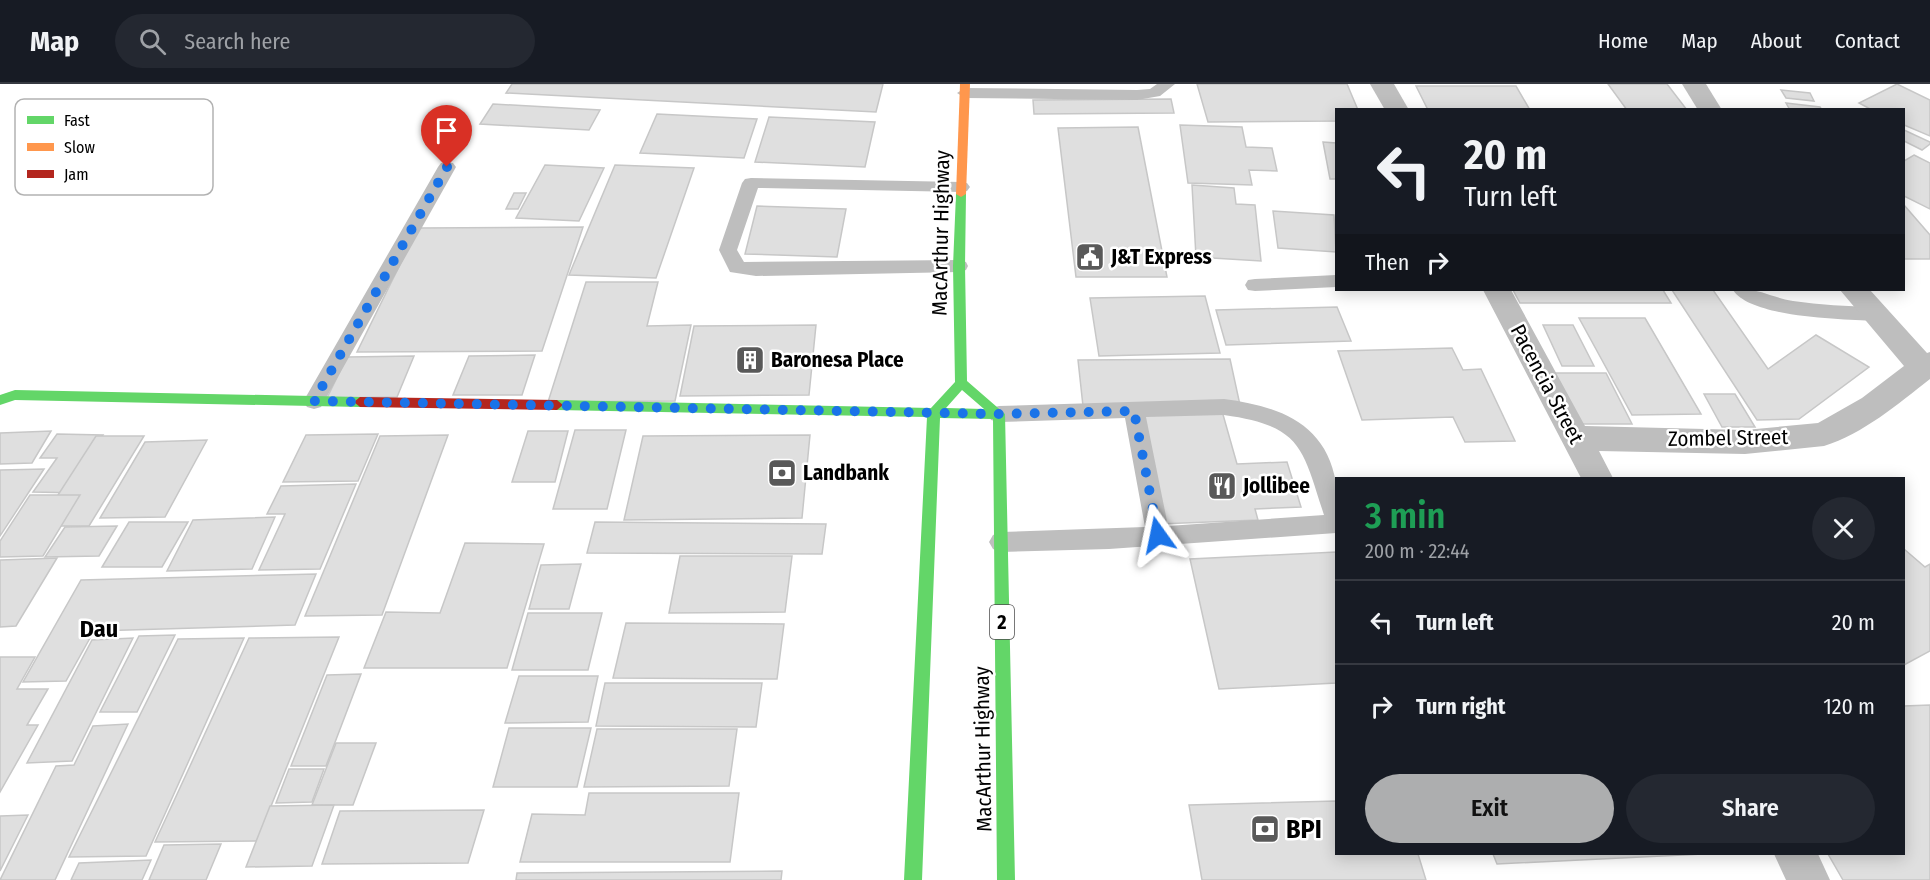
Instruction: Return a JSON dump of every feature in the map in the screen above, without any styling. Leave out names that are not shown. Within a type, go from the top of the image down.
[{"type":"main road","name":"MacArthur Highway","points":[[961,382],[959,266],[965,89]]},
{"type":"main road","points":[[913,880],[934,413],[961,382],[999,414]]},
{"type":"main road","points":[[0,400],[15,395],[999,414]]},
{"type":"main road","name":"MacArthur Highway","points":[[999,414],[1006,880]]},
{"type":"street","points":[[1382,84],[1395,108]]},
{"type":"street","points":[[1694,84],[1709,108]]},
{"type":"street","name":"Pacencia Street","points":[[1498,291],[1596,477]]},
{"type":"street","points":[[1855,291],[1874,314],[1927,366]]},
{"type":"street","name":"Zombel Street","points":[[1576,438],[1746,442],[1824,434],[1873,406],[1927,366]]},
{"type":"street","points":[[1796,855],[1809,880]]},
{"type":"lane","points":[[965,89],[1087,89],[1137,95],[1154,93],[1167,84]]},
{"type":"lane","points":[[314,401],[447,167]]},
{"type":"lane","points":[[959,266],[756,270],[737,268],[728,249],[751,183],[962,187]]},
{"type":"lane","points":[[1255,285],[1335,281]]},
{"type":"lane","points":[[1745,291],[1760,301],[1793,308],[1874,314]]},
{"type":"lane","points":[[999,414],[1224,407],[1252,411],[1281,421],[1311,447],[1335,515]]},
{"type":"lane","points":[[1134,411],[1158,535]]},
{"type":"lane","points":[[1001,542],[1335,524]]},
{"type":"building","points":[[512,84],[883,84],[876,112],[506,93]]},
{"type":"building","points":[[1197,84],[1347,84],[1357,108],[1335,108],[1335,121],[1208,122]]},
{"type":"building","points":[[1608,84],[1667,84],[1685,108],[1626,108]]},
{"type":"building","points":[[1897,84],[1930,100],[1930,136],[1905,125],[1905,108],[1868,108],[1859,103]]},
{"type":"building","points":[[1416,86],[1516,86],[1529,108],[1427,108]]},
{"type":"building","points":[[1781,90],[1810,93],[1814,101],[1786,98]]},
{"type":"building","points":[[1171,99],[1174,113],[1034,114],[1033,100]]},
{"type":"building","points":[[1786,103],[1821,108],[1789,108]]},
{"type":"building","points":[[493,104],[600,110],[589,130],[480,124]]},
{"type":"building","points":[[657,114],[757,119],[744,158],[640,153]]},
{"type":"building","points":[[769,117],[875,122],[865,167],[755,162]]},
{"type":"building","points":[[1180,125],[1242,127],[1246,147],[1272,148],[1277,171],[1249,170],[1252,185],[1188,183]]},
{"type":"building","points":[[1138,127],[1167,277],[1076,277],[1058,128]]},
{"type":"building","points":[[1905,130],[1930,142],[1922,150],[1905,142]]},
{"type":"building","points":[[1323,142],[1335,143],[1335,179],[1330,179]]},
{"type":"building","points":[[1914,155],[1930,163],[1930,209],[1905,196],[1905,160]]},
{"type":"building","points":[[545,165],[604,168],[579,221],[516,218]]},
{"type":"building","points":[[615,165],[694,168],[656,278],[569,275]]},
{"type":"building","points":[[1192,185],[1234,188],[1236,204],[1255,205],[1261,261],[1196,257]]},
{"type":"building","points":[[514,193],[526,193],[518,209],[506,209]]},
{"type":"building","points":[[757,206],[846,209],[837,257],[745,254]]},
{"type":"building","points":[[1905,206],[1930,235],[1930,259],[1905,259]]},
{"type":"building","points":[[1273,211],[1334,215],[1335,252],[1278,248]]},
{"type":"building","points":[[583,227],[542,351],[357,352],[418,228]]},
{"type":"building","points":[[586,282],[658,282],[647,326],[691,325],[675,401],[548,402]]},
{"type":"building","points":[[1514,291],[1664,291],[1671,303],[1520,303]]},
{"type":"building","points":[[1673,291],[1714,291],[1768,369],[1816,335],[1869,367],[1799,419],[1757,420]]},
{"type":"building","points":[[1205,296],[1220,353],[1099,356],[1090,298]]},
{"type":"building","points":[[1337,307],[1351,341],[1226,345],[1216,310]]},
{"type":"building","points":[[1579,318],[1645,318],[1701,414],[1632,415]]},
{"type":"building","name":"Baronesa Place","points":[[816,325],[809,395],[680,396],[694,326]]},
{"type":"building","points":[[1543,325],[1573,325],[1594,366],[1562,366]]},
{"type":"building","points":[[1452,348],[1463,370],[1481,369],[1515,441],[1465,442],[1453,417],[1362,420],[1338,351]]},
{"type":"building","points":[[535,355],[522,395],[453,395],[469,356]]},
{"type":"building","points":[[414,356],[397,397],[327,398],[347,357]]},
{"type":"building","points":[[1230,359],[1240,405],[1083,406],[1078,360]]},
{"type":"building","points":[[1551,373],[1606,373],[1632,424],[1574,424]]},
{"type":"building","points":[[1704,394],[1735,394],[1755,427],[1722,427]]},
{"type":"building","name":"Jollibee","points":[[1222,411],[1237,464],[1287,462],[1301,507],[1255,509],[1258,520],[1159,524],[1136,415]]},
{"type":"building","points":[[575,430],[626,430],[607,509],[553,509]]},
{"type":"building","points":[[51,431],[32,463],[0,464],[0,433]]},
{"type":"building","points":[[528,431],[568,431],[555,482],[512,482]]},
{"type":"building","points":[[57,434],[103,435],[84,463],[101,463],[82,493],[33,492],[57,458],[40,458]]},
{"type":"building","points":[[378,434],[358,481],[283,482],[306,435]]},
{"type":"building","points":[[448,435],[382,615],[305,616],[380,436]]},
{"type":"building","points":[[810,435],[802,518],[624,520],[643,436]]},
{"type":"building","points":[[96,436],[144,436],[89,526],[38,526]]},
{"type":"building","points":[[207,440],[165,517],[100,518],[145,442]]},
{"type":"building","points":[[44,469],[0,536],[0,470]]},
{"type":"building","points":[[356,484],[320,569],[259,570],[285,514],[267,514],[281,486]]},
{"type":"building","points":[[30,495],[80,495],[43,556],[0,557],[0,541]]},
{"type":"building","points":[[275,517],[252,569],[167,571],[193,520]]},
{"type":"building","points":[[129,522],[188,522],[162,567],[102,567]]},
{"type":"building","points":[[595,522],[826,524],[822,554],[587,553]]},
{"type":"building","points":[[117,526],[99,556],[45,557],[65,527]]},
{"type":"building","points":[[465,543],[544,544],[507,668],[364,668],[386,612],[440,613]]},
{"type":"building","points":[[1905,550],[1925,567],[1930,564],[1930,651],[1905,664]]},
{"type":"building","points":[[1335,552],[1335,683],[1219,689],[1190,559]]},
{"type":"building","points":[[680,556],[792,556],[785,612],[669,613]]},
{"type":"building","points":[[57,558],[16,626],[0,627],[0,560]]},
{"type":"building","points":[[581,564],[569,609],[529,609],[541,565]]},
{"type":"building","points":[[316,574],[295,625],[94,631],[66,681],[23,682],[81,580]]},
{"type":"building","points":[[528,613],[602,613],[588,670],[512,670]]},
{"type":"building","points":[[626,623],[784,624],[777,679],[613,678]]},
{"type":"building","points":[[175,635],[137,712],[100,712],[139,636]]},
{"type":"building","points":[[339,637],[257,841],[155,842],[249,638]]},
{"type":"building","points":[[133,638],[72,761],[27,763],[92,640]]},
{"type":"building","points":[[244,638],[146,856],[69,857],[178,639]]},
{"type":"building","points":[[0,657],[35,657],[17,689],[48,689],[27,725],[38,725],[0,792]]},
{"type":"building","points":[[361,674],[326,766],[291,766],[327,675]]},
{"type":"building","points":[[519,676],[598,676],[588,722],[505,723]]},
{"type":"building","points":[[605,683],[762,683],[756,727],[596,726]]},
{"type":"building","points":[[1930,705],[1930,880],[1843,880],[1829,855],[1905,855],[1905,706]]},
{"type":"building","points":[[128,724],[55,880],[0,880],[56,766],[74,765],[93,726]]},
{"type":"building","points":[[509,728],[591,728],[577,787],[493,787]]},
{"type":"building","points":[[597,729],[737,729],[729,786],[584,787]]},
{"type":"building","points":[[336,743],[376,743],[353,805],[312,805]]},
{"type":"building","points":[[289,769],[324,769],[312,802],[276,803]]},
{"type":"building","points":[[589,793],[739,793],[730,862],[520,862],[532,814],[585,815]]},
{"type":"building","name":"BPI","points":[[1335,801],[1335,855],[1418,855],[1426,880],[1202,880],[1189,805]]},
{"type":"building","points":[[334,805],[312,866],[246,867],[270,806]]},
{"type":"building","points":[[484,810],[468,863],[322,864],[340,811]]},
{"type":"building","points":[[28,815],[0,871],[0,816]]},
{"type":"building","points":[[221,844],[206,880],[149,880],[164,845]]},
{"type":"building","points":[[1493,855],[1682,855],[1497,864]]},
{"type":"building","points":[[151,860],[142,880],[71,880],[79,863]]},
{"type":"building","points":[[782,871],[781,880],[516,880],[517,873]]},
{"type":"traffic: fast","points":[[913,880],[934,413],[961,383],[959,266],[961,194]]},
{"type":"traffic: fast","points":[[961,383],[999,414],[1006,880]]},
{"type":"traffic: fast","points":[[0,400],[15,395],[360,402]]},
{"type":"traffic: fast","points":[[557,405],[999,414]]},
{"type":"traffic: slow","points":[[961,194],[965,84]]},
{"type":"traffic: jam","points":[[360,402],[557,405]]},
{"type":"place","name":"J&T Express","points":[[1090,257]]},
{"type":"place","name":"Baronesa Place","points":[[750,360]]},
{"type":"place","name":"Landbank","points":[[782,473]]},
{"type":"place","name":"Jollibee","points":[[1222,486]]},
{"type":"place","name":"BPI","points":[[1265,829]]},
{"type":"district","name":"Dau","points":[[99,629]]},
{"type":"route","points":[[447,167],[314,401],[999,414],[1134,411],[1158,535]]}]
